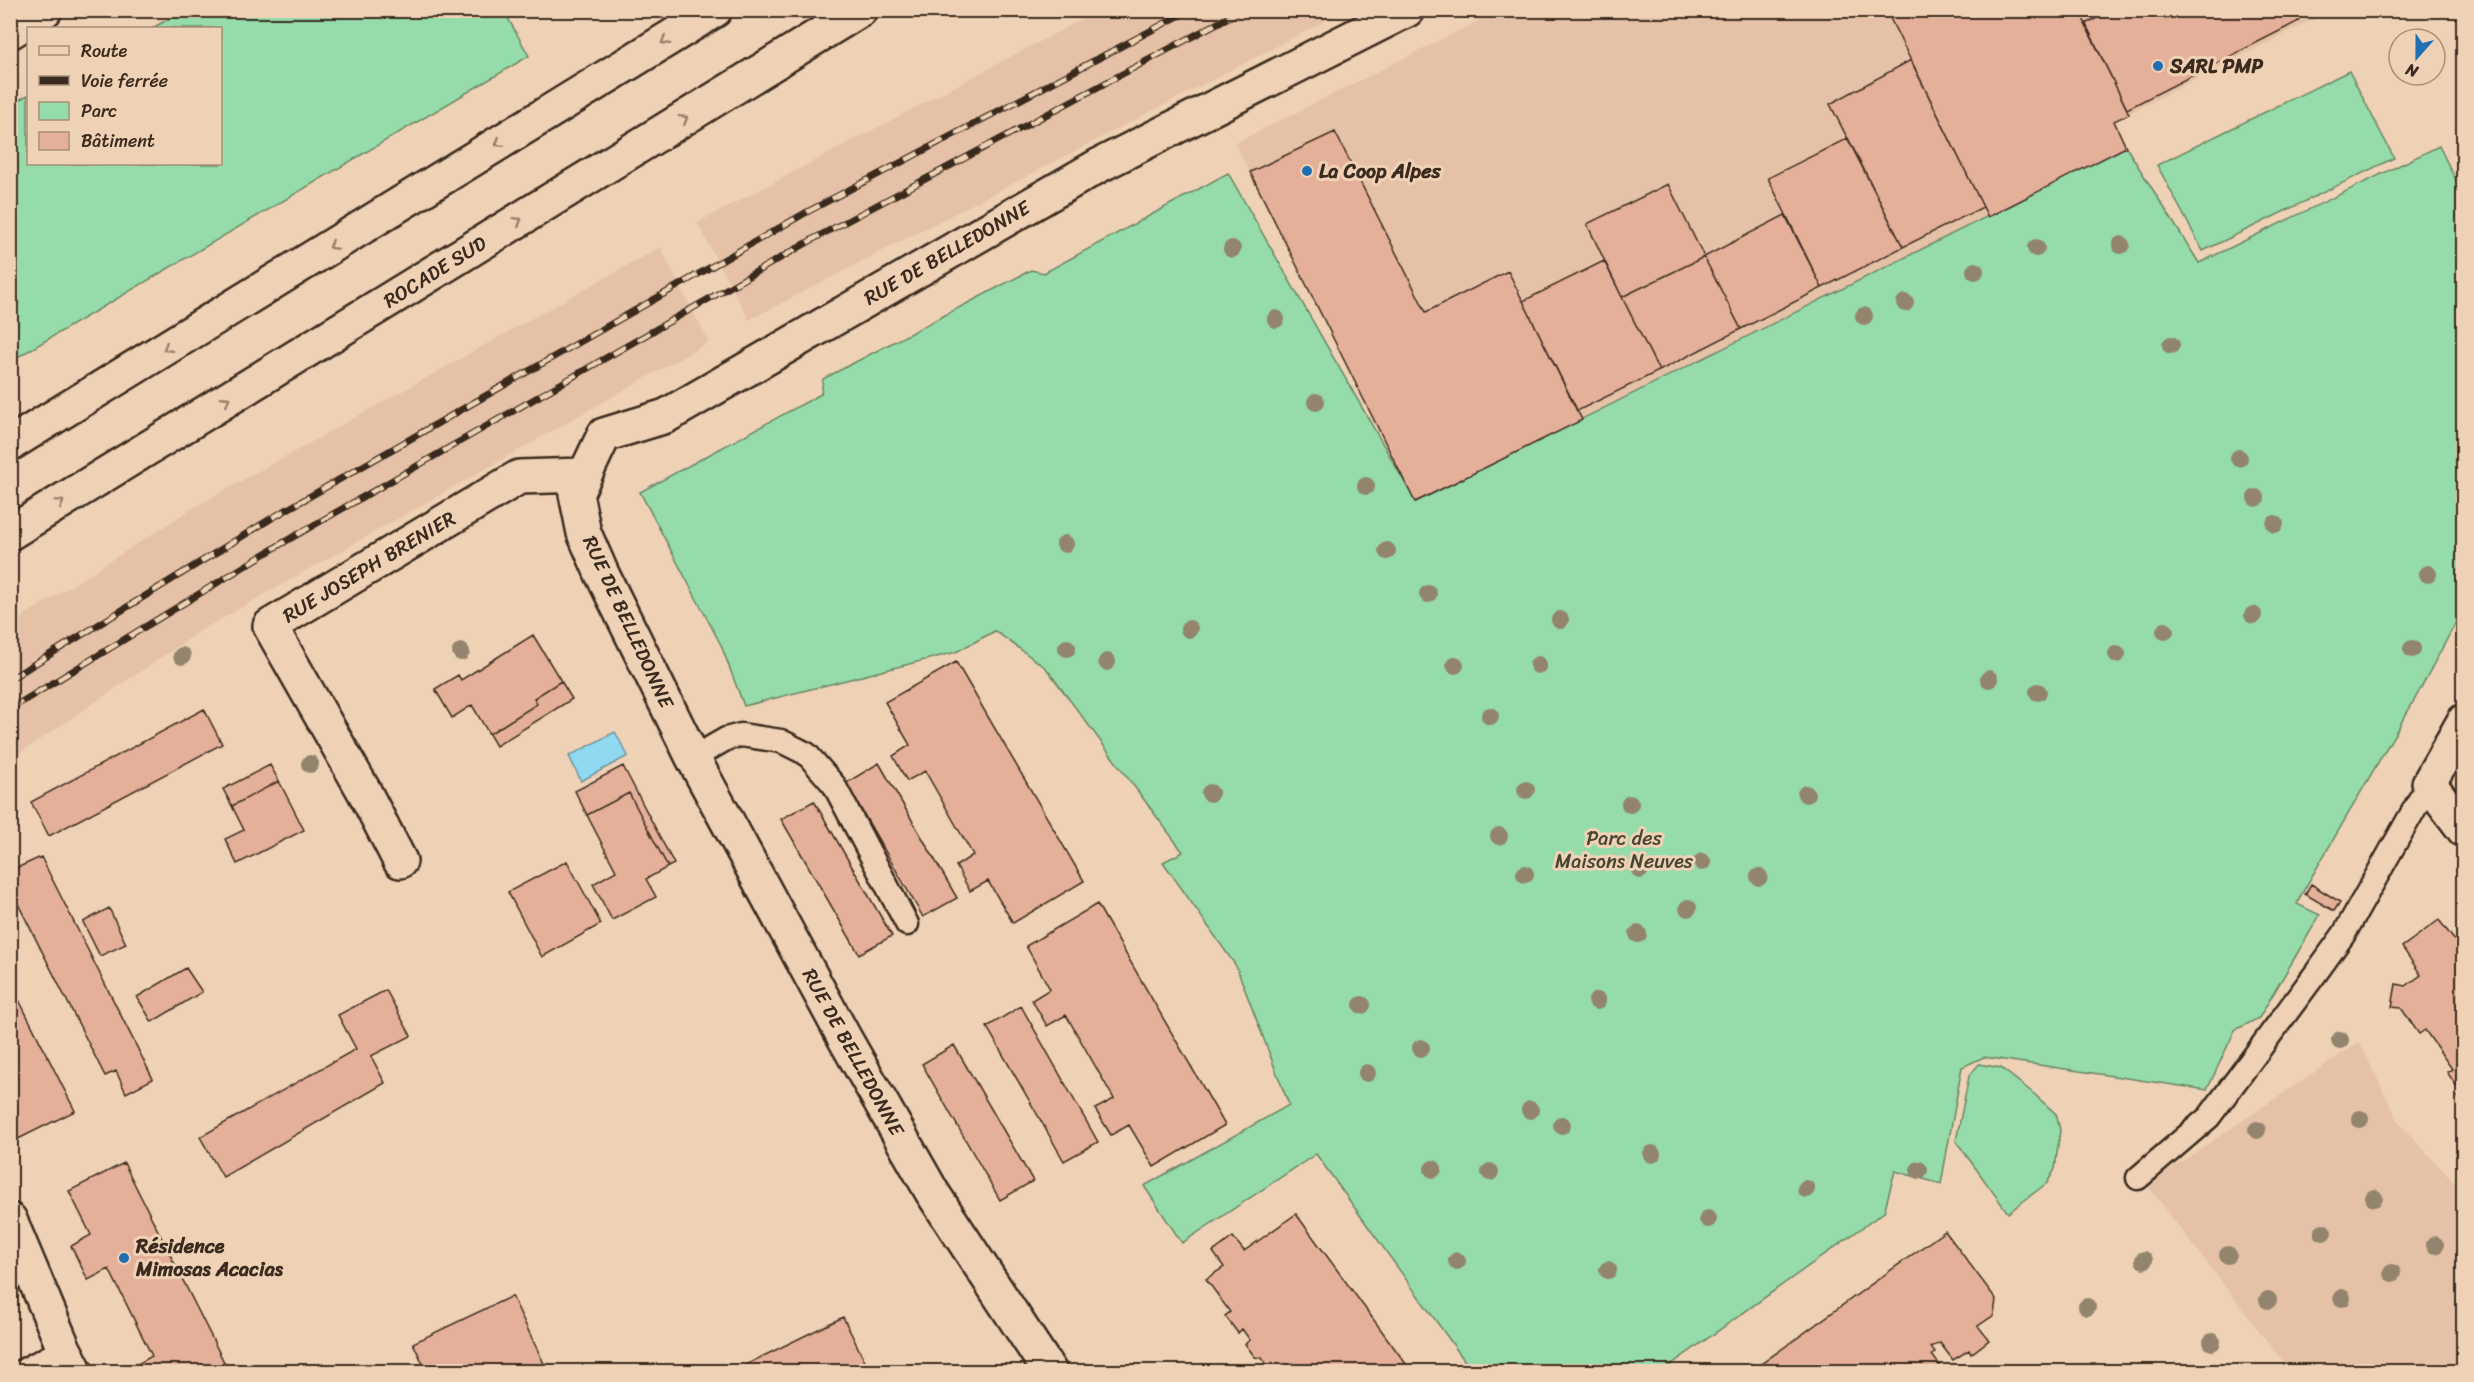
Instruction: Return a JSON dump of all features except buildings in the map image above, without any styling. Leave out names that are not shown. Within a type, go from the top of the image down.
[{"type":"main road","points":[[10,32],[45,10]]},
{"type":"main road","points":[[10,444],[715,10]]},
{"type":"main road","name":"ROCADE SUD","points":[[10,533],[860,10]]},
{"type":"main road","name":"RUE DE BELLEDONNE","points":[[1050,1371],[932,1192],[845,1039],[693,758],[584,533],[576,494],[603,435],[666,416],[1098,166],[1407,10]]},
{"type":"main road","name":"RUE JOSEPH BRENIER","points":[[400,861],[364,791],[270,626],[519,477],[584,475]]},
{"type":"main road","points":[[2463,721],[2430,783],[2463,830]]},
{"type":"main road","points":[[11,1222],[70,1360]]},
{"type":"lane","points":[[693,758],[726,739],[741,735],[781,741],[807,754],[834,785],[907,924]]},
{"type":"lane","points":[[2138,1178],[2209,1117],[2309,983],[2344,934],[2430,783]]},
{"type":"lane","points":[[20,1371],[70,1360]]},
{"type":"shaded area","points":[[1097,11],[1345,11],[749,320],[697,223]]},
{"type":"shaded area","points":[[1498,11],[2330,11],[2114,121],[2126,147],[1415,502],[1235,143]]},
{"type":"shaded area","points":[[660,247],[709,342],[202,630],[11,759],[11,624],[193,508]]},
{"type":"shaded area","points":[[2359,1042],[2400,1124],[2463,1192],[2463,1371],[2290,1371],[2147,1185]]},
{"type":"green space","points":[[186,10],[504,11],[529,56],[11,361],[11,104],[27,96],[27,165],[222,165],[222,27],[154,27]]},
{"type":"green space","points":[[2349,71],[2394,158],[2203,251],[2157,165]]},
{"type":"green space","name":"Parc des Maisons Neuves","points":[[2439,146],[2463,195],[2463,609],[2415,699],[2301,895],[2297,904],[2320,915],[2259,1018],[2235,1030],[2207,1090],[1984,1057],[1962,1067],[1941,1184],[1895,1171],[1884,1212],[1662,1371],[1472,1371],[1316,1154],[1182,1243],[1144,1186],[1289,1105],[1236,966],[1163,862],[1183,852],[1046,668],[995,631],[956,652],[744,706],[721,645],[640,492],[821,394],[823,379],[1031,270],[1044,273],[1228,173],[1416,502],[2126,147],[2199,263]]},
{"type":"green space","points":[[1979,1064],[2001,1068],[2033,1093],[2056,1114],[2060,1130],[2055,1169],[2047,1183],[2008,1213],[1956,1141],[1969,1076]]},
{"type":"water","points":[[615,732],[628,756],[581,781],[569,756]]},
{"type":"railway","points":[[10,679],[272,518],[807,212],[1190,10]]},
{"type":"railway","points":[[10,709],[286,541],[817,237],[1242,10]]},
{"type":"place","name":"SARL PMP","points":[[2158,66]]},
{"type":"place","name":"La Coop Alpes","points":[[1307,171]]},
{"type":"place","name":"Résidence Mimosas Acacias","points":[[124,1258]]}]
